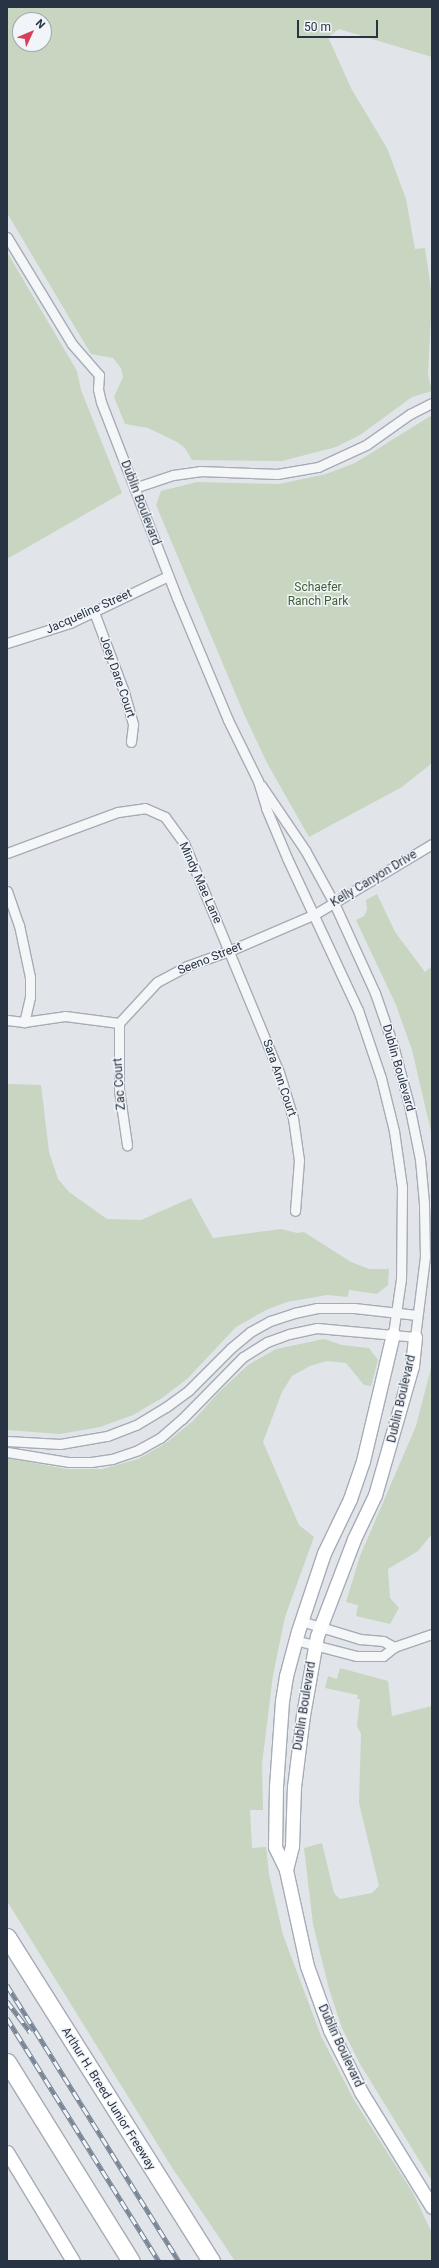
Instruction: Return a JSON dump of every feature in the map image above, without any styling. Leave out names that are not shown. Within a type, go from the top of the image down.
[{"type":"highway","name":"Arthur H. Breed Junior Freeway","points":[[7,1937],[211,2261]]},
{"type":"highway","points":[[7,2062],[131,2261]]},
{"type":"street","name":"Dublin Boulevard","points":[[7,237],[72,344],[99,375],[98,390],[101,402],[168,576],[228,720],[258,781],[272,822],[358,1010],[382,1078],[394,1131],[402,1187],[403,1232],[393,1334],[363,1461],[350,1499],[324,1553],[295,1640],[282,1701],[276,1786],[275,1848],[286,1870],[302,1950],[332,2035],[361,2092],[432,2207]]},
{"type":"street","points":[[134,488],[173,474],[200,471],[277,474],[318,467],[366,446],[410,414],[432,403]]},
{"type":"street","name":"Jacqueline Street","points":[[7,643],[29,638],[94,612],[168,576]]},
{"type":"street","name":"Joey Dare Court","points":[[94,612],[123,689],[133,725],[131,742]]},
{"type":"street","name":"Dublin Boulevard","points":[[258,781],[305,850],[334,903],[375,994],[393,1045],[410,1105],[420,1159],[424,1204],[424,1258],[412,1366],[385,1466],[375,1495],[354,1538],[315,1646],[303,1715],[294,1787],[292,1846],[286,1870]]},
{"type":"street","name":"Mindy Mae Lane","points":[[7,854],[118,812],[144,808],[165,817],[184,843],[229,951]]},
{"type":"street","name":"Kelly Canyon Drive","points":[[315,914],[432,844]]},
{"type":"street","points":[[7,891],[19,925],[30,977],[30,997],[24,1022]]},
{"type":"street","name":"Seeno Street","points":[[119,1023],[157,982],[187,966],[229,951],[315,914]]},
{"type":"street","name":"Sara Ann Court","points":[[229,951],[279,1072],[293,1118],[299,1160],[295,1210]]},
{"type":"street","points":[[7,1020],[24,1022],[65,1016],[119,1023]]},
{"type":"street","name":"Zac Court","points":[[119,1023],[119,1090],[127,1145]]},
{"type":"street","points":[[7,1441],[60,1444],[107,1436],[136,1425],[166,1407],[190,1390],[231,1348],[250,1332],[270,1321],[288,1315],[317,1308],[354,1308],[418,1315]]},
{"type":"street","points":[[7,1452],[69,1462],[112,1459],[138,1450],[160,1438],[182,1420],[237,1362],[267,1342],[317,1328],[415,1337]]},
{"type":"street","points":[[301,1621],[360,1639],[382,1641],[394,1647]]},
{"type":"street","points":[[295,1640],[357,1656],[383,1656],[394,1647],[432,1634]]},
{"type":"street","points":[[7,2152],[73,2261]]},
{"type":"green space","points":[[7,7],[432,7],[432,57],[339,29],[328,37],[352,90],[387,148],[406,199],[415,249],[425,248],[432,296],[428,375],[432,391],[412,397],[360,435],[336,447],[282,461],[192,460],[185,448],[177,442],[148,428],[125,424],[114,397],[123,377],[121,368],[113,358],[91,354],[7,213]]},
{"type":"green space","points":[[7,252],[77,371],[81,390],[122,493],[7,559]]},
{"type":"green space","name":"Schaefer Ranch Park","points":[[432,415],[432,763],[402,787],[309,837],[267,763],[244,714],[156,505],[161,491],[197,482],[279,484],[326,474],[355,463]]},
{"type":"green space","points":[[377,894],[395,932],[425,972],[432,966],[432,1136],[412,1050],[396,1005],[356,920],[364,916],[367,910],[366,900]]},
{"type":"green space","points":[[7,1084],[41,1085],[49,1152],[58,1179],[69,1192],[107,1219],[141,1220],[191,1198],[213,1238],[281,1229],[297,1233],[304,1232],[351,1262],[369,1269],[389,1269],[388,1285],[377,1294],[349,1290],[348,1297],[327,1295],[287,1302],[266,1310],[236,1327],[187,1379],[162,1398],[133,1415],[100,1427],[60,1434],[7,1430]]},
{"type":"green space","points":[[324,1339],[342,1345],[369,1348],[378,1360],[371,1386],[364,1385],[346,1363],[327,1361],[310,1366],[292,1376],[282,1392],[263,1442],[299,1525],[314,1537],[285,1617],[273,1675],[262,1764],[263,1810],[250,1810],[252,1848],[266,1847],[269,1874],[283,1935],[321,2036],[354,2100],[413,2193],[432,2233],[432,2261],[235,2261],[171,2166],[7,1901],[7,1458],[66,1469],[102,1469],[138,1459],[166,1443],[193,1421],[219,1392],[248,1365],[276,1349]]},
{"type":"green space","points":[[432,1364],[432,1534],[418,1551],[388,1569],[390,1598],[399,1608],[390,1624],[356,1616],[358,1605],[346,1602],[360,1556],[416,1426]]},
{"type":"green space","points":[[340,1668],[388,1681],[392,1716],[432,1706],[432,2181],[360,2064],[342,2028],[329,1989],[313,1924],[304,1848],[322,1843],[334,1893],[340,1899],[372,1893],[379,1886],[359,1803],[361,1734],[357,1726],[360,1699],[357,1699],[358,1695],[325,1688],[328,1676],[337,1679]]},
{"type":"railway","points":[[7,1985],[179,2261]]},
{"type":"railway","points":[[7,2001],[30,2032]]},
{"type":"railway","points":[[7,2018],[159,2261]]}]
